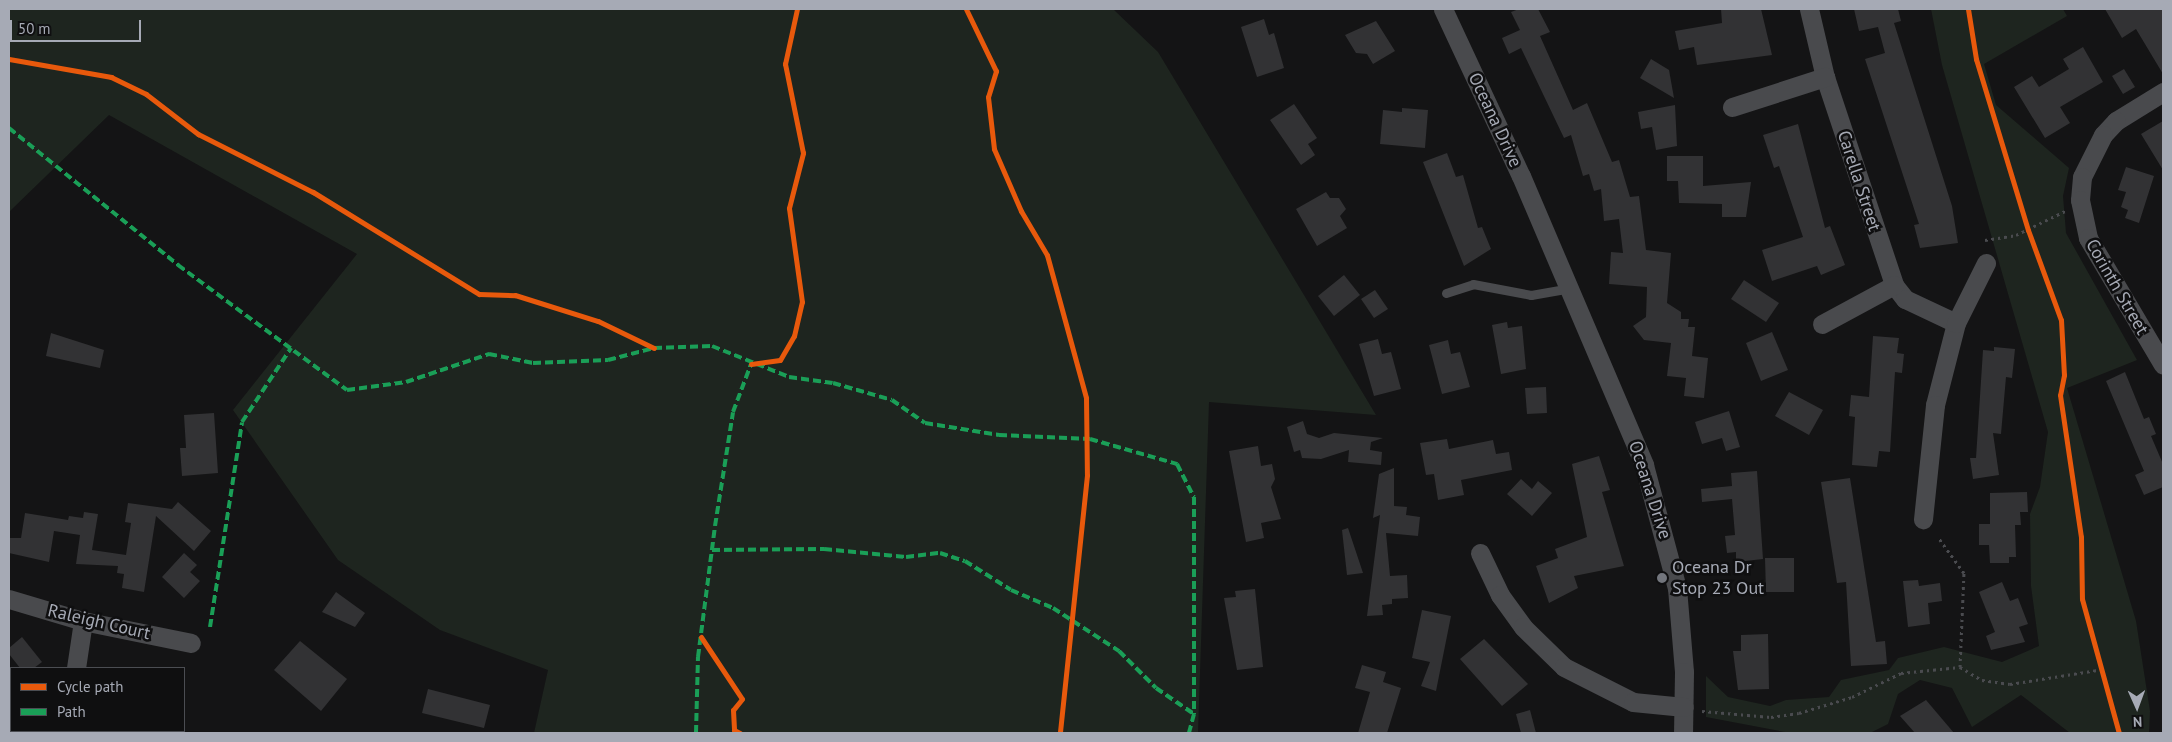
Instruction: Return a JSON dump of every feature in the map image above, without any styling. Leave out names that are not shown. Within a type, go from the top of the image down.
[{"type":"street","name":"Oceana Drive","points":[[1443,9],[1623,409],[1662,523],[1677,588],[1693,709],[1683,733]]},
{"type":"street","name":"Carella Street","points":[[1809,9],[1825,77],[1894,285],[1905,299],[1956,323]]},
{"type":"street","points":[[1732,107],[1825,77]]},
{"type":"street","name":"Corinth Street","points":[[2163,92],[2103,135],[2082,177],[2080,200],[2088,238],[2163,365]]},
{"type":"street","points":[[1923,519],[1935,405],[1956,323],[1986,263]]},
{"type":"street","points":[[1822,324],[1894,285]]},
{"type":"street","points":[[1480,553],[1500,596],[1517,619],[1564,667],[1633,702],[1693,709]]},
{"type":"street","name":"Raleigh Court","points":[[9,599],[83,621],[191,643]]},
{"type":"street","points":[[76,667],[83,621]]},
{"type":"lane","points":[[1446,293],[1473,284],[1531,295],[1570,288]]},
{"type":"path","points":[[1985,240],[2016,235],[2069,208]]},
{"type":"path","points":[[2025,220],[2031,239]]},
{"type":"path","points":[[1938,538],[1964,574],[1960,667]]},
{"type":"path","points":[[2102,660],[2107,678]]},
{"type":"path","points":[[1693,709],[1771,717],[1799,713],[1852,697],[1901,673],[1960,667],[1982,680],[2010,684],[2104,669]]},
{"type":"shaded area","points":[[9,9],[1113,9],[1158,52],[1376,415],[1209,402],[1198,733],[534,733],[548,670],[440,630],[338,560],[233,410],[357,254],[109,115],[9,212]]},
{"type":"shaded area","points":[[1931,9],[2063,9],[2067,16],[1984,64],[1996,105],[2069,168],[2063,196],[2066,233],[2137,360],[2067,388],[2136,621],[2150,711],[2149,733],[2070,733],[2021,695],[1972,727],[1952,688],[1920,680],[1898,694],[1888,724],[1870,733],[1790,733],[1706,717],[1706,676],[1728,697],[1770,706],[1786,700],[1829,697],[1841,680],[1889,670],[1898,658],[1944,647],[2002,662],[2039,646],[2031,586],[2030,514],[2040,487],[2048,432],[1942,65]]},
{"type":"building","points":[[1519,9],[1538,9],[1550,32],[1540,36],[1573,110],[1587,103],[1612,162],[1619,160],[1630,197],[1639,196],[1646,250],[1671,253],[1667,303],[1681,312],[1681,319],[1689,319],[1688,327],[1695,327],[1692,356],[1708,358],[1704,398],[1684,396],[1686,378],[1667,376],[1671,343],[1644,340],[1633,326],[1646,317],[1647,287],[1609,284],[1611,252],[1623,253],[1619,219],[1604,221],[1601,189],[1594,191],[1589,174],[1583,176],[1571,135],[1564,138],[1521,48],[1509,54],[1502,38],[1520,30],[1511,12]]},
{"type":"building","points":[[1721,9],[1761,9],[1772,55],[1697,65],[1694,47],[1679,50],[1675,31],[1722,23]]},
{"type":"building","points":[[1854,9],[1898,9],[1901,21],[1894,23],[1952,206],[1958,243],[1920,248],[1914,225],[1919,224],[1865,59],[1885,53],[1878,27],[1859,31]]},
{"type":"building","points":[[2105,9],[2163,9],[2163,74],[2136,29],[2122,38]]},
{"type":"building","points":[[1264,19],[1269,35],[1274,33],[1284,68],[1257,77],[1241,27]]},
{"type":"building","points":[[1376,21],[1395,51],[1373,64],[1367,54],[1356,53],[1345,35]]},
{"type":"building","points":[[2083,47],[2103,82],[2060,107],[2070,123],[2045,138],[2014,87],[2032,76],[2039,87],[2069,69],[2063,59]]},
{"type":"building","points":[[1651,59],[1669,70],[1674,98],[1640,78]]},
{"type":"building","points":[[2124,69],[2135,87],[2123,94],[2112,76]]},
{"type":"building","points":[[1294,104],[1317,138],[1308,144],[1315,155],[1301,165],[1270,120]]},
{"type":"building","points":[[1675,105],[1677,146],[1656,150],[1652,127],[1641,129],[1638,112]]},
{"type":"building","points":[[1402,108],[1428,110],[1425,148],[1380,144],[1383,110],[1402,112]]},
{"type":"building","points":[[2163,121],[2163,170],[2141,134]]},
{"type":"building","points":[[1798,124],[1825,228],[1830,226],[1845,265],[1821,275],[1817,266],[1772,281],[1762,250],[1803,237],[1779,166],[1774,168],[1763,135]]},
{"type":"building","points":[[1447,153],[1456,177],[1463,175],[1478,228],[1482,227],[1491,249],[1464,266],[1423,162]]},
{"type":"building","points":[[1667,156],[1703,156],[1703,186],[1751,182],[1746,217],[1722,217],[1722,204],[1679,203],[1678,181],[1667,181]]},
{"type":"building","points":[[2126,167],[2154,176],[2139,223],[2125,218],[2128,210],[2121,207],[2126,192],[2118,190]]},
{"type":"building","points":[[1326,192],[1330,198],[1339,198],[1346,209],[1340,216],[1347,228],[1317,246],[1296,209]]},
{"type":"building","points":[[1344,275],[1360,295],[1334,316],[1318,296]]},
{"type":"building","points":[[1744,280],[1779,303],[1766,322],[1731,299]]},
{"type":"building","points":[[1375,290],[1388,309],[1374,318],[1361,299]]},
{"type":"building","points":[[1507,322],[1508,328],[1522,326],[1526,369],[1501,374],[1492,325]]},
{"type":"building","points":[[1772,332],[1788,370],[1761,381],[1746,343]]},
{"type":"building","points":[[51,333],[104,350],[100,368],[46,356]]},
{"type":"building","points":[[1873,336],[1899,338],[1897,353],[1904,354],[1902,373],[1895,372],[1890,452],[1879,451],[1877,467],[1852,465],[1855,417],[1849,416],[1851,395],[1869,397]]},
{"type":"building","points":[[1378,339],[1382,354],[1391,352],[1401,389],[1374,396],[1359,344]]},
{"type":"building","points":[[1448,340],[1451,354],[1460,352],[1470,387],[1442,394],[1429,345]]},
{"type":"building","points":[[1994,347],[2015,349],[2012,378],[2006,377],[2001,434],[1993,433],[1999,475],[1973,479],[1970,458],[1976,458],[1983,350],[1994,351]]},
{"type":"building","points":[[2125,372],[2144,419],[2149,417],[2156,434],[2151,436],[2163,464],[2163,487],[2144,495],[2135,475],[2144,471],[2106,381]]},
{"type":"building","points":[[1546,387],[1547,413],[1527,414],[1525,388]]},
{"type":"building","points":[[1789,392],[1823,410],[1809,435],[1775,416]]},
{"type":"building","points":[[1729,411],[1740,447],[1726,451],[1722,438],[1702,444],[1695,422]]},
{"type":"building","points":[[214,413],[218,473],[182,476],[180,448],[186,448],[184,415]]},
{"type":"building","points":[[1303,421],[1307,434],[1319,438],[1334,433],[1383,438],[1371,442],[1370,450],[1382,452],[1381,465],[1348,462],[1349,450],[1321,459],[1302,458],[1300,450],[1294,452],[1287,427]]},
{"type":"building","points":[[1447,439],[1449,449],[1493,440],[1496,454],[1509,452],[1512,470],[1461,480],[1464,495],[1438,500],[1434,474],[1426,475],[1420,443]]},
{"type":"building","points":[[1258,446],[1261,466],[1272,464],[1275,479],[1271,487],[1281,519],[1261,523],[1264,538],[1246,542],[1229,451]]},
{"type":"building","points":[[1599,456],[1610,490],[1602,492],[1624,566],[1574,576],[1578,588],[1549,603],[1536,566],[1558,558],[1555,549],[1587,537],[1572,464]]},
{"type":"building","points":[[1394,468],[1394,506],[1407,507],[1406,515],[1420,517],[1418,536],[1386,533],[1390,576],[1407,575],[1408,598],[1392,599],[1392,604],[1382,605],[1383,615],[1367,616],[1380,515],[1373,518],[1379,474]]},
{"type":"building","points":[[1757,471],[1763,559],[1736,562],[1736,552],[1727,553],[1725,536],[1735,535],[1732,499],[1702,502],[1701,489],[1732,486],[1731,473]]},
{"type":"building","points":[[1850,478],[1876,642],[1885,641],[1887,664],[1851,666],[1846,582],[1837,583],[1821,482]]},
{"type":"building","points":[[1521,479],[1532,489],[1538,481],[1552,493],[1532,516],[1507,494]]},
{"type":"building","points":[[2027,492],[2028,512],[2020,512],[2021,525],[2015,525],[2016,557],[2009,557],[2009,563],[1990,563],[1989,545],[1979,545],[1979,524],[1990,524],[1990,493]]},
{"type":"building","points":[[178,502],[211,531],[194,551],[156,516],[144,592],[122,588],[124,574],[117,573],[118,566],[76,564],[80,535],[54,531],[49,562],[9,553],[9,538],[21,538],[25,513],[68,520],[69,516],[83,518],[84,512],[98,514],[92,550],[126,555],[131,523],[125,522],[128,503],[172,509]]},
{"type":"building","points":[[1348,528],[1363,573],[1347,575],[1342,530]]},
{"type":"building","points":[[184,553],[197,565],[190,572],[200,581],[184,598],[162,577]]},
{"type":"building","points":[[1765,558],[1794,558],[1794,592],[1766,592]]},
{"type":"building","points":[[1918,580],[1919,586],[1940,583],[1942,601],[1928,603],[1930,624],[1908,627],[1903,581]]},
{"type":"building","points":[[2002,582],[2010,601],[2018,598],[2028,624],[2019,627],[2025,642],[1991,650],[1986,636],[1995,632],[1979,592]]},
{"type":"building","points":[[1255,589],[1263,667],[1237,670],[1224,598],[1236,597],[1235,591]]},
{"type":"building","points":[[336,592],[365,613],[355,627],[322,612]]},
{"type":"building","points":[[1422,610],[1451,616],[1436,691],[1421,686],[1430,662],[1412,658]]},
{"type":"building","points":[[1768,634],[1769,689],[1738,690],[1733,651],[1741,651],[1741,635]]},
{"type":"building","points":[[22,637],[42,662],[35,667],[19,667],[9,654],[9,648]]},
{"type":"building","points":[[1484,639],[1528,684],[1502,706],[1460,659]]},
{"type":"building","points":[[300,641],[347,679],[321,711],[274,670]]},
{"type":"building","points":[[1362,665],[1386,672],[1383,682],[1401,688],[1387,733],[1358,733],[1370,692],[1355,688]]},
{"type":"building","points":[[428,689],[490,705],[484,728],[422,713]]},
{"type":"building","points":[[1926,700],[1954,733],[1915,733],[1900,716]]},
{"type":"building","points":[[1530,710],[1536,733],[1521,733],[1516,714]]},
{"type":"marked path","points":[[9,128],[178,265],[347,390],[406,382],[489,354],[533,363],[608,360],[654,348],[712,346],[789,377],[833,383],[892,400],[925,423],[999,435],[1090,439],[1177,464],[1194,497],[1194,714]]},
{"type":"marked path","points":[[210,627],[242,422],[291,348]]},
{"type":"marked path","points":[[696,733],[698,657],[715,526],[733,412],[751,364]]},
{"type":"marked path","points":[[712,550],[824,549],[906,557],[940,553],[965,561],[1011,590],[1053,608],[1119,651],[1156,688],[1194,714],[1189,733]]},
{"type":"cycle path","points":[[751,364],[780,360],[794,336],[802,302],[789,208],[803,153],[785,64],[797,9]]},
{"type":"cycle path","points":[[966,9],[996,71],[988,97],[994,149],[1021,211],[1047,255],[1086,398],[1087,475],[1060,733]]},
{"type":"cycle path","points":[[1968,9],[1976,59],[2028,230],[2061,320],[2064,375],[2060,395],[2081,537],[2082,599],[2119,733]]},
{"type":"cycle path","points":[[9,59],[111,77],[146,94],[198,134],[313,192],[479,294],[515,295],[598,321],[654,348]]},
{"type":"cycle path","points":[[701,637],[742,699],[733,710],[734,730],[740,733]]},
{"type":"place","name":"Oceana Dr Stop 23 Out","points":[[1662,578]]}]
